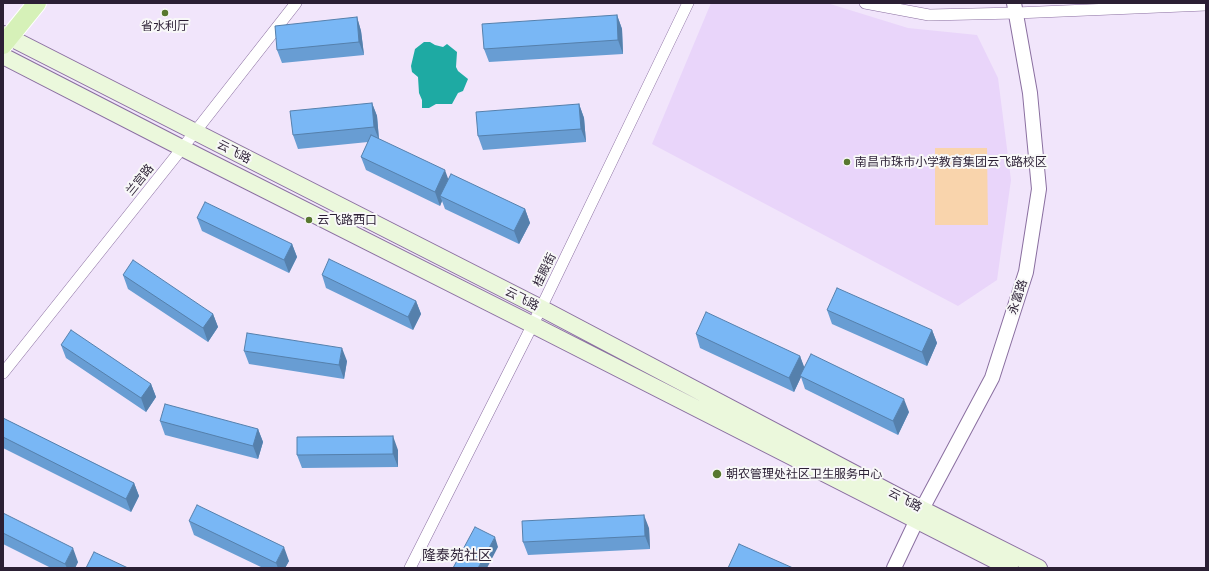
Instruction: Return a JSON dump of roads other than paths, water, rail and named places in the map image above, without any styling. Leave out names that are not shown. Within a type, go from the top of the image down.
[{"type":"main road","points":[[5,39],[36,3]]},
{"type":"main road","name":"云飞路","points":[[5,39],[196,132],[542,308],[920,515],[1010,568]]},
{"type":"main road","name":"云飞路","points":[[3,56],[533,325],[920,515],[1039,568]]},
{"type":"street","name":"兰宫路","points":[[3,373],[196,132],[296,3]]},
{"type":"street","name":"桂殿街","points":[[410,568],[542,308],[688,3]]},
{"type":"street","points":[[866,3],[929,15],[1015,8],[1206,6]]},
{"type":"street","name":"永富路","points":[[894,568],[992,378],[1026,272],[1039,189],[1030,93],[1015,8]]},
{"type":"place","name":"省水利厅","points":[[165,13]]},
{"type":"place","name":"南昌市珠市小学教育集团云飞路校区","points":[[847,162]]},
{"type":"place","name":"云飞路西口","points":[[309,220]]},
{"type":"place","name":"朝农管理处社区卫生服务中心","points":[[717,474]]},
{"type":"district","name":"隆泰苑社区","points":[[457,556]]}]
